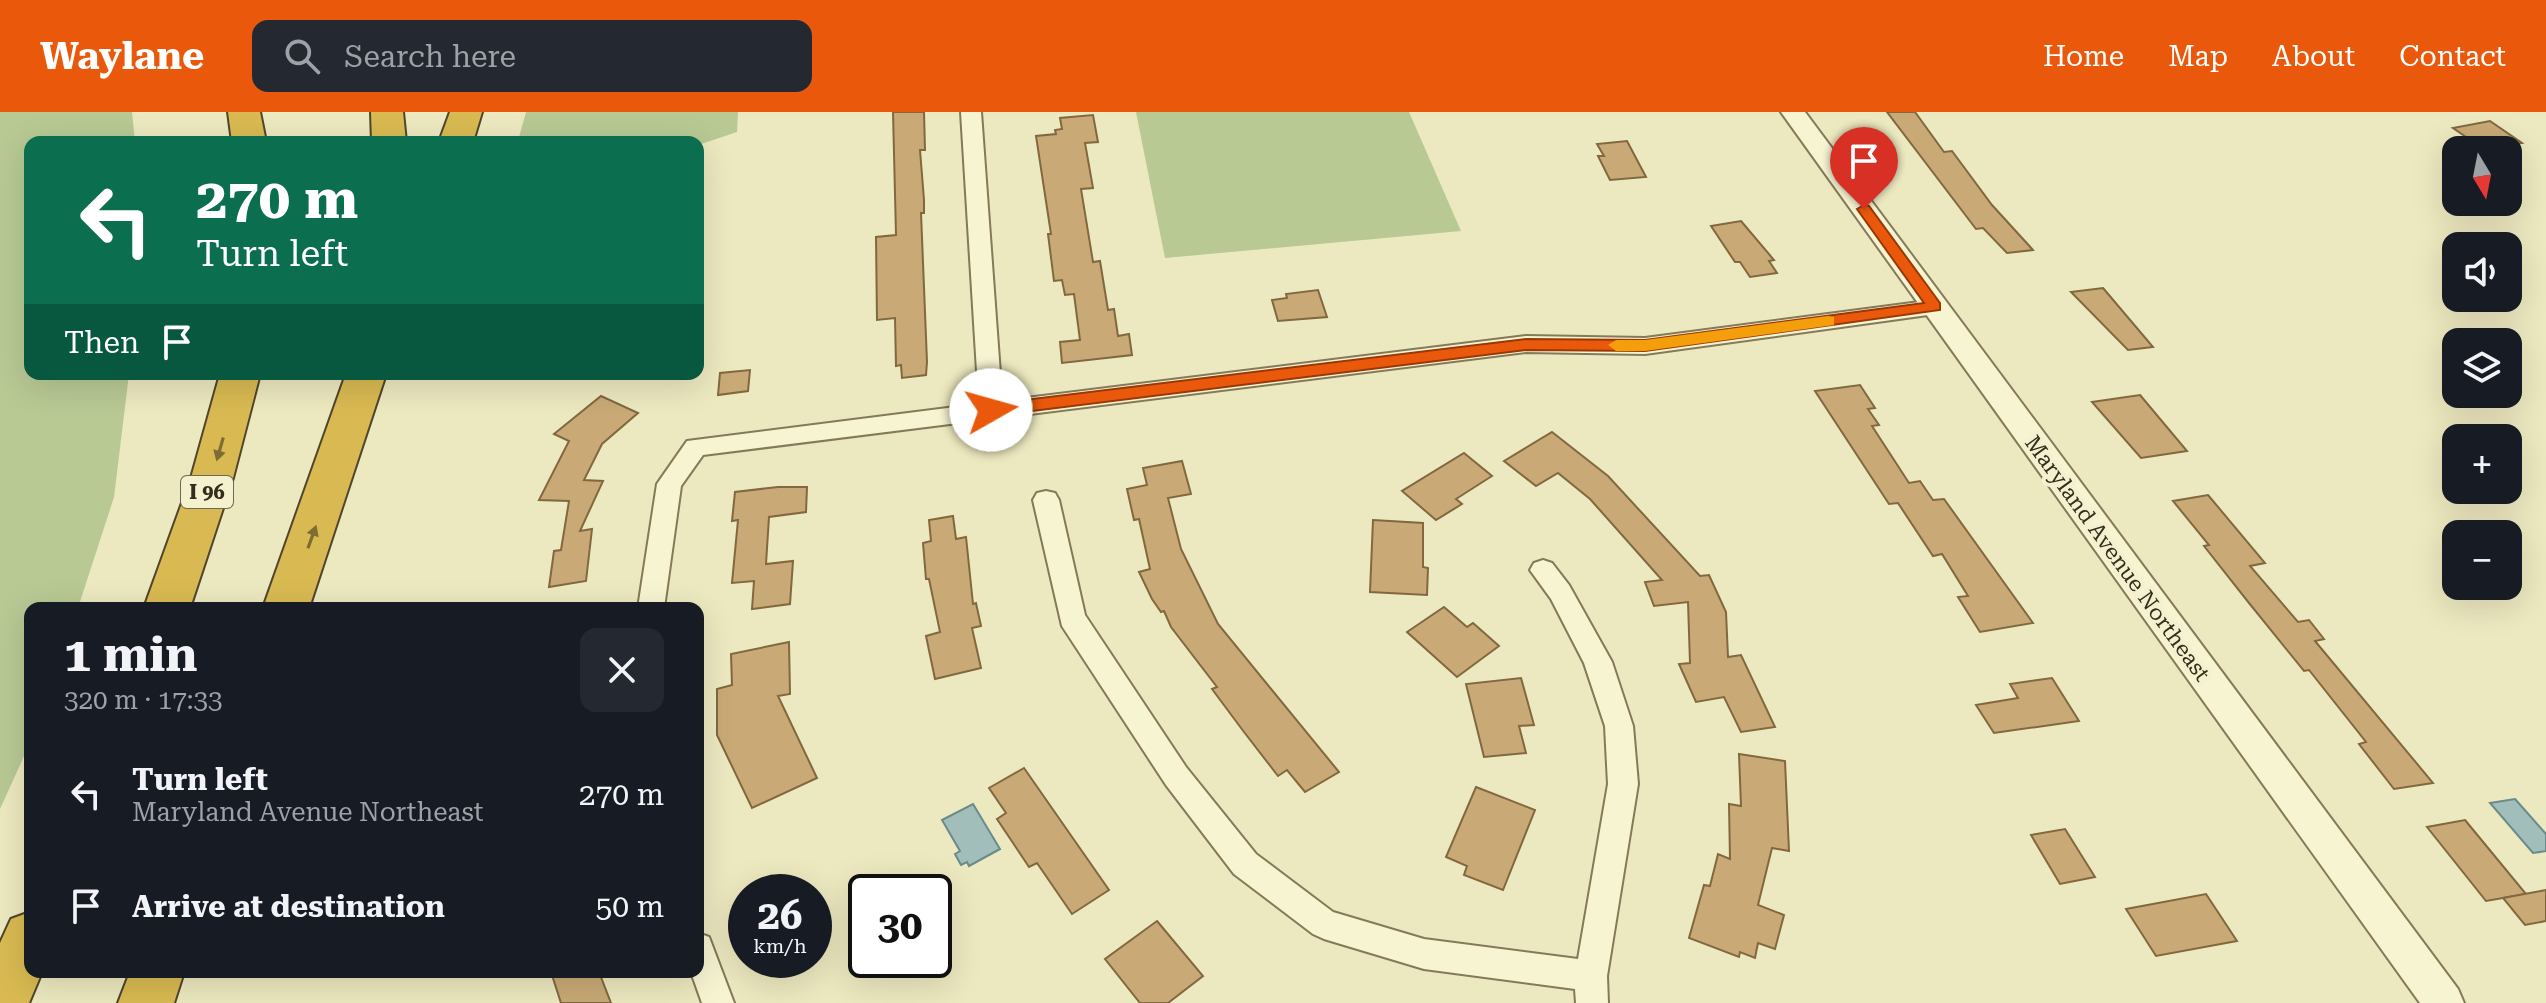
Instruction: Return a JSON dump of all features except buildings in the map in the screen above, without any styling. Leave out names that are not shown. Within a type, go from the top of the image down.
[{"type":"highway","points":[[244,112],[248,136]]},
{"type":"highway","points":[[387,112],[389,136]]},
{"type":"highway","points":[[458,136],[466,112]]},
{"type":"highway","name":"I 96","points":[[169,602],[212,478],[238,380]]},
{"type":"highway","points":[[288,602],[364,380]]},
{"type":"highway","points":[[337,465],[377,380]]},
{"type":"highway","points":[[1,1003],[24,951]]},
{"type":"highway","points":[[146,1003],[155,978]]},
{"type":"highway","points":[[159,1003],[166,978]]},
{"type":"street","points":[[971,112],[991,410]]},
{"type":"street","name":"Maryland Avenue Northeast","points":[[1793,112],[2444,1003]]},
{"type":"street","points":[[652,602],[669,484],[696,447],[1526,344],[1645,346],[1935,307]]},
{"type":"street","points":[[1046,500],[1072,618],[1176,776],[1245,864],[1324,924],[1424,954],[1591,990],[1623,784],[1619,726],[1598,662],[1560,592],[1543,570]]},
{"type":"street","points":[[704,964],[718,1003]]},
{"type":"green space","points":[[0,112],[132,112],[134,136],[24,136],[24,380],[128,380],[114,497],[80,602],[24,602],[24,756],[0,809]]},
{"type":"green space","points":[[526,112],[738,112],[737,132],[704,143],[704,136],[519,136]]},
{"type":"green space","points":[[1136,112],[1409,112],[1461,231],[1165,258]]},
{"type":"water","points":[[2515,799],[2546,834],[2546,851],[2533,853],[2490,803]]},
{"type":"water","points":[[973,804],[1000,849],[969,866],[967,862],[961,865],[955,854],[960,851],[942,820]]},
{"type":"slow traffic","points":[[1616,345],[1645,346],[1828,321]]},
{"type":"route","points":[[991,410],[1526,344],[1645,346],[1935,307],[1864,209]]}]
